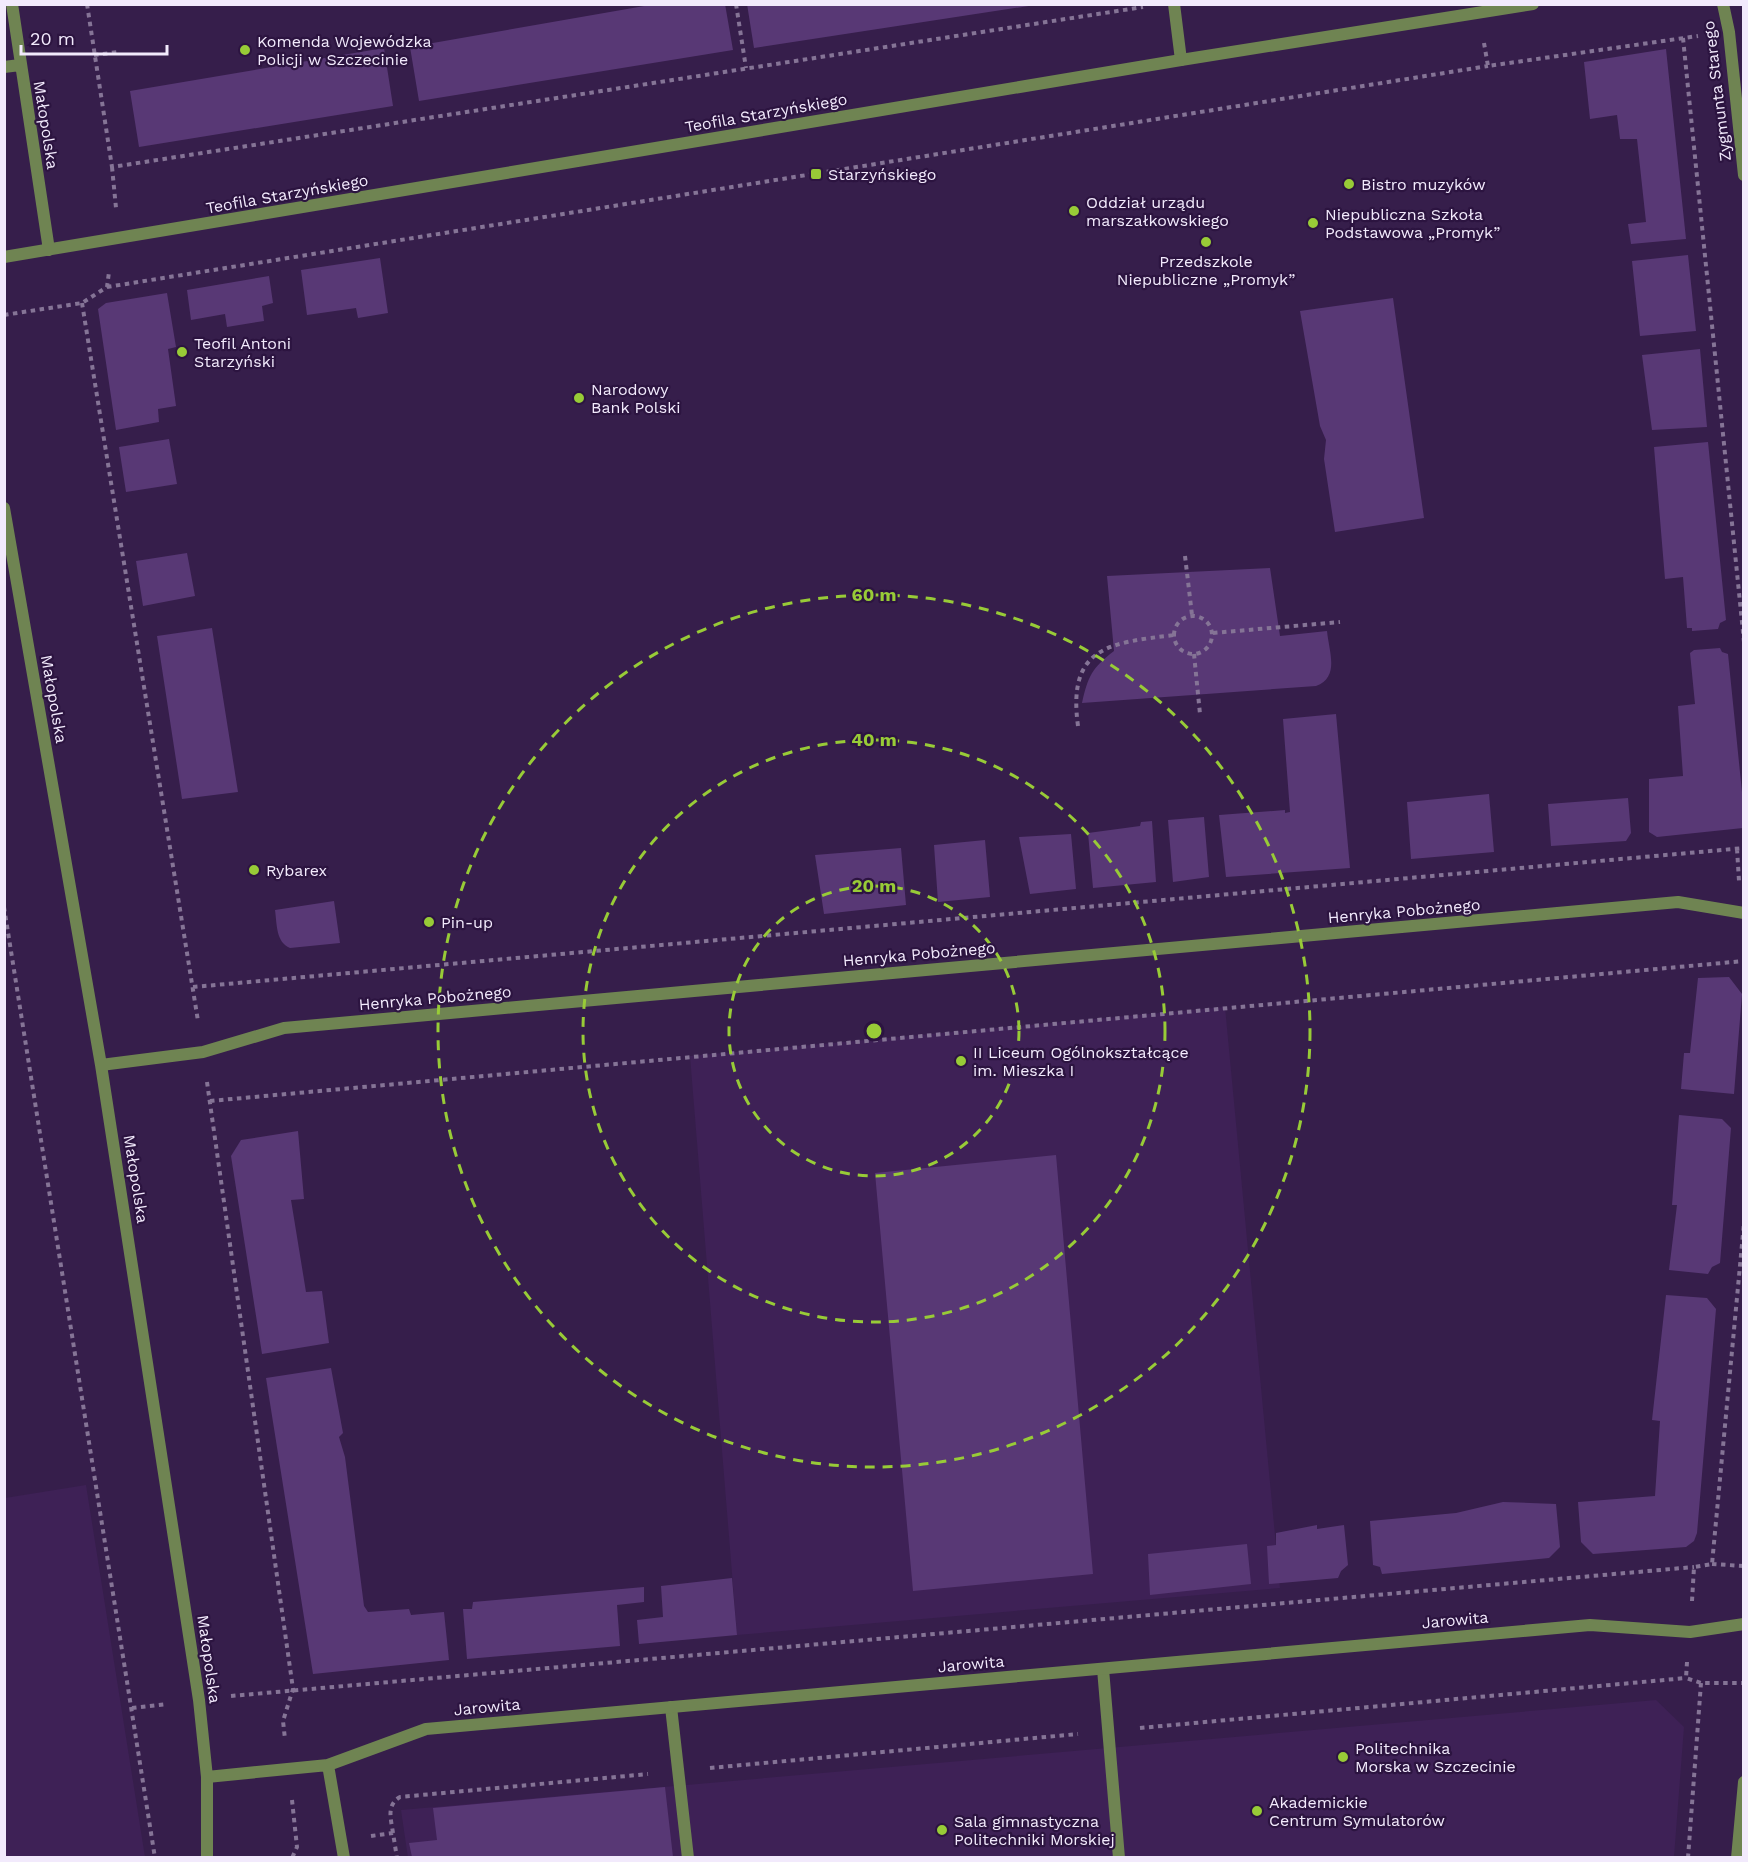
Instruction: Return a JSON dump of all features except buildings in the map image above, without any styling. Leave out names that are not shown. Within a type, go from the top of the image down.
[{"type":"street","name":"Małopolska","points":[[12,4],[49,250]]},
{"type":"street","points":[[1173,4],[1181,60]]},
{"type":"street","name":"Teofila Starzyńskiego","points":[[4,257],[1181,60],[1533,4]]},
{"type":"street","name":"Zygmunta Starego","points":[[1723,4],[1729,32],[1743,175]]},
{"type":"street","points":[[4,67],[20,64]]},
{"type":"street","name":"Małopolska","points":[[4,508],[101,1065],[199,1700],[207,1778],[207,1857]]},
{"type":"street","name":"Henryka Pobożnego","points":[[101,1065],[203,1052],[284,1029],[416,1016],[1678,902],[1743,913]]},
{"type":"street","name":"Jarowita","points":[[207,1778],[328,1765],[426,1730],[1590,1625],[1690,1632],[1743,1624]]},
{"type":"street","points":[[1103,1669],[1119,1857]]},
{"type":"street","points":[[671,1707],[688,1857]]},
{"type":"street","points":[[328,1765],[344,1857]]},
{"type":"street","points":[[1737,1857],[1743,1782]]},
{"type":"path","points":[[87,4],[112,167],[1146,6]]},
{"type":"path","points":[[736,4],[746,68]]},
{"type":"path","points":[[1479,12],[1488,66]]},
{"type":"path","points":[[107,287],[1488,66],[1729,32]]},
{"type":"path","points":[[1683,38],[1743,642]]},
{"type":"path","points":[[94,56],[119,52]]},
{"type":"path","points":[[82,303],[203,1052],[293,1689],[283,1721],[297,1847],[292,1857]]},
{"type":"path","points":[[1185,556],[1191,615]]},
{"type":"path","points":[[1191,615],[1206,619],[1213,633],[1208,648],[1194,654],[1184,652],[1174,635],[1176,626],[1182,619],[1191,615]]},
{"type":"path","points":[[1213,633],[1340,622]]},
{"type":"path","points":[[1078,726],[1074,698],[1077,682],[1096,654],[1107,647],[1124,642],[1174,635]]},
{"type":"path","points":[[1194,654],[1200,714]]},
{"type":"path","points":[[193,987],[1743,848]]},
{"type":"path","points":[[4,907],[155,1857]]},
{"type":"path","points":[[210,1101],[1743,961]]},
{"type":"path","points":[[1712,1564],[1743,1223]]},
{"type":"path","points":[[132,1708],[293,1689],[1712,1564],[1743,1566]]},
{"type":"path","points":[[1686,1678],[1694,1567]]},
{"type":"path","points":[[393,1833],[390,1809],[393,1801],[400,1797],[1686,1678],[1701,1683],[1743,1683]]},
{"type":"path","points":[[1688,1857],[1701,1683]]},
{"type":"shaded area","points":[[725,4],[733,50],[419,101],[410,47],[650,5]]},
{"type":"shaded area","points":[[747,4],[1035,4],[1035,5],[754,48]]},
{"type":"shaded area","points":[[384,48],[393,106],[139,147],[130,91]]},
{"type":"shaded area","points":[[1666,49],[1686,239],[1631,244],[1628,224],[1646,222],[1637,139],[1620,139],[1617,115],[1590,119],[1584,62]]},
{"type":"shaded area","points":[[1688,255],[1696,331],[1640,336],[1632,261]]},
{"type":"shaded area","points":[[380,258],[388,313],[358,318],[356,308],[307,315],[301,270]]},
{"type":"shaded area","points":[[269,276],[273,303],[262,306],[264,321],[227,327],[225,314],[191,320],[187,290]]},
{"type":"shaded area","points":[[167,293],[176,347],[168,349],[176,406],[158,409],[159,422],[116,430],[98,309],[106,303]]},
{"type":"shaded area","points":[[1393,298],[1424,518],[1335,532],[1324,459],[1326,440],[1320,426],[1300,311]]},
{"type":"shaded area","points":[[1700,349],[1707,427],[1652,430],[1642,355]]},
{"type":"shaded area","points":[[169,439],[177,484],[126,492],[119,447]]},
{"type":"shaded area","points":[[1708,442],[1726,620],[1720,623],[1718,629],[1692,631],[1692,628],[1687,628],[1683,577],[1665,579],[1654,447]]},
{"type":"shaded area","points":[[187,553],[195,596],[143,606],[136,561]]},
{"type":"shaded area","points":[[1270,568],[1280,636],[1327,631],[1331,670],[1323,682],[1316,686],[1082,703],[1092,673],[1114,651],[1107,576]]},
{"type":"shaded area","points":[[212,628],[238,792],[182,799],[157,636]]},
{"type":"shaded area","points":[[1720,648],[1722,652],[1728,654],[1743,802],[1743,828],[1657,837],[1649,832],[1649,779],[1683,776],[1678,706],[1695,704],[1690,653],[1694,650]]},
{"type":"shaded area","points":[[1336,714],[1350,868],[1226,877],[1219,815],[1285,810],[1285,813],[1290,812],[1283,719]]},
{"type":"shaded area","points":[[1489,794],[1494,852],[1411,859],[1407,802]]},
{"type":"shaded area","points":[[1628,798],[1631,833],[1626,841],[1551,846],[1548,804]]},
{"type":"shaded area","points":[[1204,817],[1209,877],[1173,882],[1168,820]]},
{"type":"shaded area","points":[[1152,821],[1156,882],[1093,888],[1088,833],[1140,826],[1141,822]]},
{"type":"shaded area","points":[[1071,834],[1076,889],[1030,894],[1019,837]]},
{"type":"shaded area","points":[[985,840],[990,897],[938,902],[934,845]]},
{"type":"shaded area","points":[[901,848],[906,905],[824,914],[815,855]]},
{"type":"shaded area","points":[[334,901],[340,943],[290,948],[282,942],[275,910]]},
{"type":"shaded area","points":[[1729,977],[1742,994],[1734,1094],[1681,1089],[1684,1053],[1690,1053],[1698,978]]},
{"type":"shaded area","name":"II Liceum Ogólnokształcące im. Mieszka I","points":[[1225,1007],[1280,1588],[737,1635],[690,1056]]},
{"type":"shaded area","points":[[1679,1115],[1722,1119],[1731,1128],[1720,1263],[1712,1267],[1708,1274],[1669,1270],[1677,1205],[1672,1205]]},
{"type":"shaded area","points":[[298,1131],[304,1199],[291,1200],[306,1292],[322,1291],[329,1343],[262,1354],[231,1156],[241,1140]]},
{"type":"shaded area","points":[[1056,1155],[1093,1574],[913,1591],[875,1173]]},
{"type":"shaded area","points":[[1666,1295],[1707,1298],[1716,1309],[1697,1533],[1694,1541],[1686,1547],[1593,1554],[1581,1542],[1578,1502],[1655,1496],[1660,1421],[1652,1420]]},
{"type":"shaded area","points":[[331,1368],[343,1433],[339,1437],[345,1457],[364,1606],[368,1612],[409,1609],[411,1615],[444,1612],[449,1660],[313,1674],[266,1378]]},
{"type":"shaded area","points":[[86,1485],[145,1857],[5,1857],[5,1498]]},
{"type":"shaded area","points":[[1503,1502],[1556,1504],[1560,1547],[1549,1558],[1382,1574],[1380,1567],[1373,1565],[1370,1521],[1456,1513]]},
{"type":"shaded area","points":[[1317,1525],[1317,1529],[1344,1525],[1348,1565],[1341,1571],[1338,1578],[1269,1584],[1267,1546],[1276,1545],[1276,1533]]},
{"type":"shaded area","points":[[1247,1544],[1251,1584],[1150,1595],[1148,1554]]},
{"type":"shaded area","points":[[732,1578],[737,1635],[639,1644],[637,1620],[663,1617],[661,1586]]},
{"type":"shaded area","points":[[644,1587],[644,1602],[617,1605],[620,1646],[467,1659],[463,1609],[472,1609],[473,1602]]},
{"type":"shaded area","name":"Politechnika Morska w Szczecinie","points":[[1656,1700],[1684,1727],[1674,1857],[408,1858],[401,1810]]},
{"type":"shaded area","points":[[665,1787],[673,1857],[412,1857],[409,1843],[437,1840],[433,1808]]},
{"type":"place","name":"Komenda Wojewódzka Policji w Szczecinie","points":[[245,50]]},
{"type":"place","name":"Starzyńskiego","points":[[816,174]]},
{"type":"place","name":"Bistro muzyków","points":[[1349,184]]},
{"type":"place","name":"Oddział urządu marszałkowskiego","points":[[1074,211]]},
{"type":"place","name":"Niepubliczna Szkoła Podstawowa „Promyk”","points":[[1313,223]]},
{"type":"place","name":"Przedszkole Niepubliczne „Promyk”","points":[[1206,242]]},
{"type":"place","name":"Teofil Antoni Starzyński","points":[[182,352]]},
{"type":"place","name":"Narodowy Bank Polski","points":[[579,398]]},
{"type":"place","name":"Rybarex","points":[[254,870]]},
{"type":"place","name":"Pin-up","points":[[429,922]]},
{"type":"place","name":"II Liceum Ogólnokształcące im. Mieszka I","points":[[961,1061]]},
{"type":"place","name":"Politechnika Morska w Szczecinie","points":[[1343,1757]]},
{"type":"place","name":"Akademickie Centrum Symulatorów","points":[[1257,1811]]},
{"type":"place","name":"Sala gimnastyczna Politechniki Morskiej","points":[[942,1830]]}]
